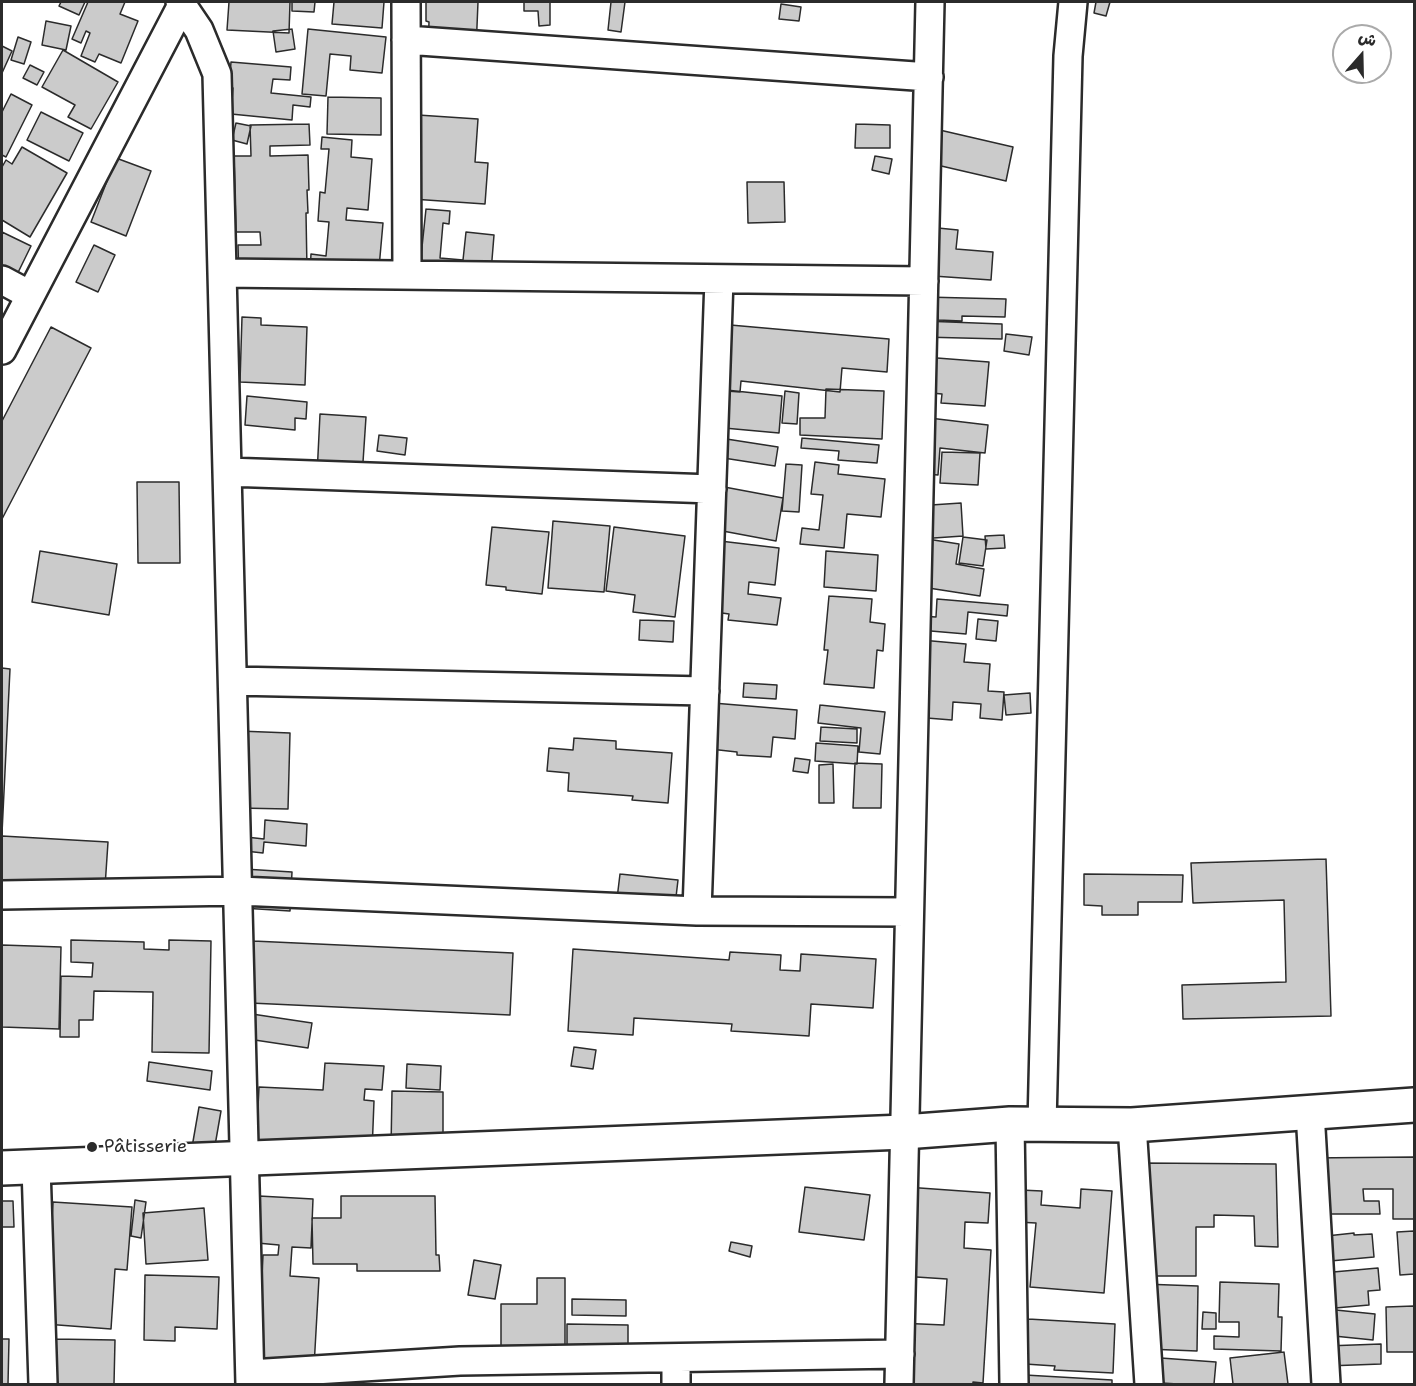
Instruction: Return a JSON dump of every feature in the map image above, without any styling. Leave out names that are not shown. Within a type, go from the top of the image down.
[{"type":"street","points":[[406,2],[406,275]]},
{"type":"street","points":[[899,1384],[930,2]]},
{"type":"street","points":[[1014,1384],[1068,56],[1073,2]]},
{"type":"street","points":[[2,350],[181,3],[199,30],[217,74],[250,1379],[460,1373],[676,1358],[900,1354]]},
{"type":"street","points":[[406,40],[929,77]]},
{"type":"street","points":[[222,273],[924,281]]},
{"type":"street","points":[[698,911],[719,279]]},
{"type":"street","points":[[2,280],[30,295]]},
{"type":"street","points":[[227,472],[712,489]]},
{"type":"street","points":[[233,681],[705,691]]},
{"type":"street","points":[[2,895],[239,891],[698,911],[909,912]]},
{"type":"street","points":[[2,1168],[904,1132],[1026,1124],[1132,1125],[1414,1105]]},
{"type":"street","points":[[1310,1112],[1326,1384]]},
{"type":"street","points":[[1132,1125],[1149,1384]]},
{"type":"street","points":[[36,1167],[43,1384]]},
{"type":"street","points":[[676,1358],[676,1384]]},
{"type":"building","points":[[61,2],[85,2],[79,15],[59,6]]},
{"type":"building","points":[[88,2],[125,2],[120,14],[138,21],[121,63],[99,54],[95,62],[81,56],[90,33],[86,31],[81,43],[72,39]]},
{"type":"building","points":[[229,2],[290,2],[289,33],[227,30]]},
{"type":"building","points":[[292,2],[315,2],[314,12],[292,11]]},
{"type":"building","points":[[334,2],[384,2],[382,28],[332,24]]},
{"type":"building","points":[[426,2],[478,2],[476,50],[428,48],[429,22],[426,21]]},
{"type":"building","points":[[524,2],[550,2],[550,25],[539,26],[538,11],[524,11]]},
{"type":"building","points":[[611,2],[625,2],[621,32],[608,30]]},
{"type":"building","points":[[1096,2],[1110,2],[1106,16],[1094,13]]},
{"type":"building","points":[[781,4],[801,7],[799,21],[779,19]]},
{"type":"building","points":[[46,21],[71,26],[66,50],[42,45]]},
{"type":"building","points":[[292,29],[295,49],[276,52],[273,31]]},
{"type":"building","points":[[308,29],[386,37],[382,73],[350,70],[351,56],[330,54],[326,96],[302,94]]},
{"type":"building","points":[[18,37],[31,42],[24,64],[11,60]]},
{"type":"building","points":[[2,46],[12,51],[2,73]]},
{"type":"building","points":[[63,50],[118,82],[91,129],[68,117],[75,105],[42,87]]},
{"type":"building","points":[[231,62],[291,67],[290,80],[273,79],[271,93],[311,97],[310,107],[293,105],[292,120],[231,114],[233,88],[229,88]]},
{"type":"building","points":[[30,65],[44,72],[37,85],[23,78]]},
{"type":"building","points":[[11,94],[32,105],[6,157],[2,155],[2,112]]},
{"type":"building","points":[[328,97],[381,98],[381,135],[327,134]]},
{"type":"building","points":[[41,112],[83,133],[69,161],[27,140]]},
{"type":"building","points":[[418,115],[478,119],[475,162],[488,163],[485,204],[412,199]]},
{"type":"building","points":[[236,123],[251,126],[247,144],[232,140]]},
{"type":"building","points":[[309,124],[310,145],[270,146],[270,156],[308,155],[307,270],[239,281],[238,245],[261,245],[260,232],[236,232],[234,156],[251,156],[250,125]]},
{"type":"building","points":[[856,124],[890,125],[890,148],[855,148]]},
{"type":"building","points":[[931,128],[1013,147],[1006,181],[924,162]]},
{"type":"building","points":[[322,137],[352,140],[351,157],[372,159],[368,210],[347,208],[346,220],[383,223],[378,279],[310,272],[311,254],[326,256],[329,222],[318,221],[320,192],[325,193],[329,149],[321,149]]},
{"type":"building","points":[[22,147],[67,173],[30,237],[2,220],[2,167],[6,160],[12,164]]},
{"type":"building","points":[[875,156],[892,159],[889,174],[872,170]]},
{"type":"building","points":[[116,158],[151,171],[126,236],[91,222]]},
{"type":"building","points":[[747,182],[784,182],[785,222],[748,223]]},
{"type":"building","points":[[426,209],[450,211],[449,224],[443,223],[440,258],[463,260],[466,232],[494,235],[491,272],[420,266]]},
{"type":"building","points":[[938,228],[958,230],[956,249],[993,252],[991,280],[933,276]]},
{"type":"building","points":[[2,232],[31,246],[8,293],[2,290]]},
{"type":"building","points":[[94,245],[115,255],[98,292],[76,282]]},
{"type":"building","points":[[925,297],[1006,299],[1005,317],[962,316],[962,321],[938,320],[938,308],[925,307]]},
{"type":"building","points":[[242,317],[261,318],[261,325],[307,327],[305,385],[240,382]]},
{"type":"building","points":[[923,321],[1002,324],[1002,339],[922,337]]},
{"type":"building","points":[[719,324],[889,339],[887,372],[842,368],[840,392],[741,381],[740,392],[713,390]]},
{"type":"building","points":[[51,327],[91,348],[2,519],[2,421]]},
{"type":"building","points":[[1006,334],[1032,337],[1029,355],[1004,351]]},
{"type":"building","points":[[924,357],[989,362],[985,406],[941,403],[942,394],[921,392]]},
{"type":"building","points":[[717,389],[782,396],[779,433],[713,427]]},
{"type":"building","points":[[826,389],[884,391],[882,439],[800,435],[800,418],[825,418]]},
{"type":"building","points":[[785,391],[799,393],[797,424],[782,423]]},
{"type":"building","points":[[247,396],[307,402],[306,419],[295,418],[295,430],[245,425]]},
{"type":"building","points":[[320,414],[366,417],[362,477],[317,475]]},
{"type":"building","points":[[921,417],[988,425],[985,453],[940,448],[938,475],[915,473]]},
{"type":"building","points":[[379,435],[407,438],[405,455],[377,451]]},
{"type":"building","points":[[720,438],[778,447],[775,466],[717,457]]},
{"type":"building","points":[[802,438],[879,445],[877,463],[838,460],[839,451],[801,448]]},
{"type":"building","points":[[942,452],[980,453],[978,485],[940,483]]},
{"type":"building","points":[[815,462],[839,465],[838,474],[885,479],[881,517],[847,514],[844,548],[800,544],[802,528],[819,530],[823,495],[811,494]]},
{"type":"building","points":[[786,464],[802,465],[799,512],[782,511]]},
{"type":"building","points":[[137,482],[179,482],[180,563],[138,563]]},
{"type":"building","points":[[719,486],[783,498],[776,541],[712,529]]},
{"type":"building","points":[[961,503],[963,536],[919,539],[917,520],[932,519],[931,505]]},
{"type":"building","points":[[553,521],[610,526],[604,592],[548,588]]},
{"type":"building","points":[[492,527],[549,532],[542,594],[486,585]]},
{"type":"building","points":[[614,527],[685,536],[675,617],[633,612],[635,595],[606,591]]},
{"type":"building","points":[[1004,535],[1005,548],[986,549],[985,536]]},
{"type":"building","points":[[963,537],[987,540],[983,566],[959,563]]},
{"type":"building","points":[[921,538],[959,544],[956,564],[984,569],[980,596],[922,587]]},
{"type":"building","points":[[720,541],[779,548],[775,585],[749,582],[748,594],[781,598],[777,625],[728,620],[729,614],[715,612]]},
{"type":"building","points":[[40,551],[117,564],[109,615],[32,602]]},
{"type":"building","points":[[826,551],[878,555],[876,591],[824,587]]},
{"type":"building","points":[[829,596],[872,599],[870,622],[885,624],[883,651],[877,650],[874,688],[824,684],[828,650],[824,650]]},
{"type":"building","points":[[937,599],[1008,605],[1007,616],[968,612],[966,634],[919,630],[920,616],[936,617]]},
{"type":"building","points":[[978,619],[998,621],[996,641],[976,639]]},
{"type":"building","points":[[640,620],[674,621],[673,642],[639,640]]},
{"type":"building","points":[[921,640],[966,644],[964,662],[990,664],[988,691],[1004,692],[1002,720],[980,718],[981,704],[953,702],[952,720],[914,717]]},
{"type":"building","points":[[2,668],[10,669],[2,833]]},
{"type":"building","points":[[744,683],[777,685],[776,699],[743,697]]},
{"type":"building","points":[[1030,693],[1031,713],[1006,715],[1004,695]]},
{"type":"building","points":[[713,703],[797,710],[795,739],[773,737],[771,757],[737,755],[737,752],[710,749]]},
{"type":"building","points":[[820,705],[885,712],[880,754],[859,752],[861,728],[818,723]]},
{"type":"building","points":[[821,727],[857,729],[857,743],[820,741]]},
{"type":"building","points":[[239,731],[290,733],[288,809],[238,808]]},
{"type":"building","points":[[574,738],[616,741],[616,749],[672,753],[668,803],[632,800],[633,796],[568,791],[569,773],[547,771],[549,748],[573,750]]},
{"type":"building","points":[[816,743],[858,746],[857,764],[815,761]]},
{"type":"building","points":[[795,758],[810,760],[808,773],[793,771]]},
{"type":"building","points":[[855,763],[882,764],[881,808],[853,808]]},
{"type":"building","points":[[833,764],[834,803],[819,803],[819,765]]},
{"type":"building","points":[[265,820],[307,824],[306,846],[264,842],[263,853],[245,851],[246,837],[264,839]]},
{"type":"building","points":[[2,836],[108,842],[105,887],[2,881]]},
{"type":"building","points":[[1326,859],[1331,1016],[1183,1019],[1182,985],[1286,982],[1284,900],[1193,903],[1191,863]]},
{"type":"building","points":[[244,869],[292,872],[290,911],[242,908]]},
{"type":"building","points":[[620,874],[678,880],[674,914],[616,907]]},
{"type":"building","points":[[1084,874],[1183,875],[1182,902],[1138,902],[1138,915],[1102,915],[1102,906],[1084,905]]},
{"type":"building","points":[[71,940],[144,942],[144,949],[169,950],[169,940],[211,941],[209,1053],[152,1052],[153,992],[94,991],[93,1020],[79,1020],[79,1037],[60,1037],[61,976],[92,977],[93,963],[71,962]]},
{"type":"building","points":[[253,941],[513,953],[510,1015],[250,1003]]},
{"type":"building","points":[[2,945],[61,947],[59,1029],[2,1027]]},
{"type":"building","points":[[573,949],[729,960],[730,952],[781,955],[780,970],[800,971],[801,954],[876,959],[873,1008],[811,1004],[809,1036],[731,1031],[732,1024],[634,1018],[633,1035],[568,1031]]},
{"type":"building","points":[[252,1014],[312,1023],[308,1048],[248,1039]]},
{"type":"building","points":[[574,1047],[596,1050],[593,1069],[571,1066]]},
{"type":"building","points":[[149,1062],[212,1071],[210,1090],[147,1081]]},
{"type":"building","points":[[325,1063],[384,1066],[382,1090],[365,1089],[364,1100],[374,1101],[372,1152],[256,1147],[259,1087],[323,1090]]},
{"type":"building","points":[[407,1064],[441,1066],[440,1090],[406,1088]]},
{"type":"building","points":[[392,1091],[443,1092],[443,1148],[391,1148]]},
{"type":"building","points":[[199,1107],[221,1111],[213,1157],[191,1153]]},
{"type":"building","points":[[1414,1157],[1414,1219],[1393,1219],[1393,1189],[1363,1189],[1364,1201],[1379,1201],[1380,1214],[1314,1214],[1308,1158]]},
{"type":"building","points":[[1140,1163],[1276,1164],[1278,1247],[1255,1246],[1254,1216],[1214,1215],[1214,1227],[1196,1227],[1196,1276],[1141,1276]]},
{"type":"building","points":[[805,1187],[870,1195],[864,1240],[799,1232]]},
{"type":"building","points":[[906,1187],[990,1193],[988,1223],[965,1222],[964,1248],[991,1250],[983,1383],[908,1384],[898,1323],[944,1325],[947,1279],[901,1276]]},
{"type":"building","points":[[1081,1189],[1112,1191],[1104,1293],[1030,1287],[1036,1223],[1017,1222],[1020,1190],[1042,1191],[1041,1205],[1080,1208]]},
{"type":"building","points":[[259,1196],[313,1199],[311,1248],[292,1247],[290,1276],[319,1278],[314,1367],[258,1364],[263,1255],[278,1255],[279,1245],[257,1243]]},
{"type":"building","points":[[341,1196],[435,1196],[436,1255],[439,1255],[440,1271],[357,1271],[357,1264],[313,1264],[312,1218],[341,1218]]},
{"type":"building","points":[[135,1200],[146,1202],[141,1238],[131,1236]]},
{"type":"building","points":[[2,1201],[13,1201],[14,1227],[2,1227]]},
{"type":"building","points":[[53,1202],[132,1207],[127,1270],[115,1269],[111,1329],[45,1324]]},
{"type":"building","points":[[204,1208],[208,1260],[146,1264],[143,1213]]},
{"type":"building","points":[[1414,1231],[1414,1274],[1400,1275],[1397,1232]]},
{"type":"building","points":[[1354,1233],[1354,1235],[1372,1234],[1374,1257],[1319,1262],[1317,1237]]},
{"type":"building","points":[[731,1242],[752,1246],[750,1257],[729,1251]]},
{"type":"building","points":[[474,1260],[501,1265],[495,1299],[468,1295]]},
{"type":"building","points":[[1378,1268],[1380,1290],[1368,1291],[1369,1305],[1324,1309],[1322,1273]]},
{"type":"building","points":[[145,1275],[219,1277],[217,1329],[175,1327],[175,1341],[144,1340]]},
{"type":"building","points":[[537,1278],[565,1278],[565,1361],[501,1361],[501,1304],[537,1304]]},
{"type":"building","points":[[1220,1282],[1279,1284],[1278,1317],[1282,1317],[1281,1351],[1214,1349],[1214,1336],[1239,1337],[1239,1322],[1219,1322]]},
{"type":"building","points":[[1143,1284],[1198,1286],[1197,1351],[1147,1349]]},
{"type":"building","points":[[572,1299],[626,1300],[626,1316],[572,1315]]},
{"type":"building","points":[[1414,1306],[1414,1352],[1387,1352],[1386,1307]]},
{"type":"building","points":[[1326,1309],[1375,1314],[1373,1340],[1324,1335]]},
{"type":"building","points":[[1203,1312],[1216,1313],[1216,1329],[1202,1329]]},
{"type":"building","points":[[1028,1319],[1115,1324],[1113,1373],[1054,1370],[1055,1366],[1025,1364]]},
{"type":"building","points":[[567,1324],[628,1325],[628,1356],[567,1354]]},
{"type":"building","points":[[2,1339],[9,1339],[8,1384],[2,1384]]},
{"type":"building","points":[[53,1339],[115,1340],[114,1384],[52,1384]]},
{"type":"building","points":[[1381,1344],[1381,1364],[1327,1366],[1326,1346]]},
{"type":"building","points":[[1284,1352],[1288,1384],[1233,1384],[1230,1358]]},
{"type":"building","points":[[1147,1357],[1216,1362],[1214,1384],[1145,1382]]},
{"type":"building","points":[[1025,1375],[1112,1380],[1112,1384],[1025,1384]]},
{"type":"place","name":"Pâtisserie","points":[[92,1147]]}]
